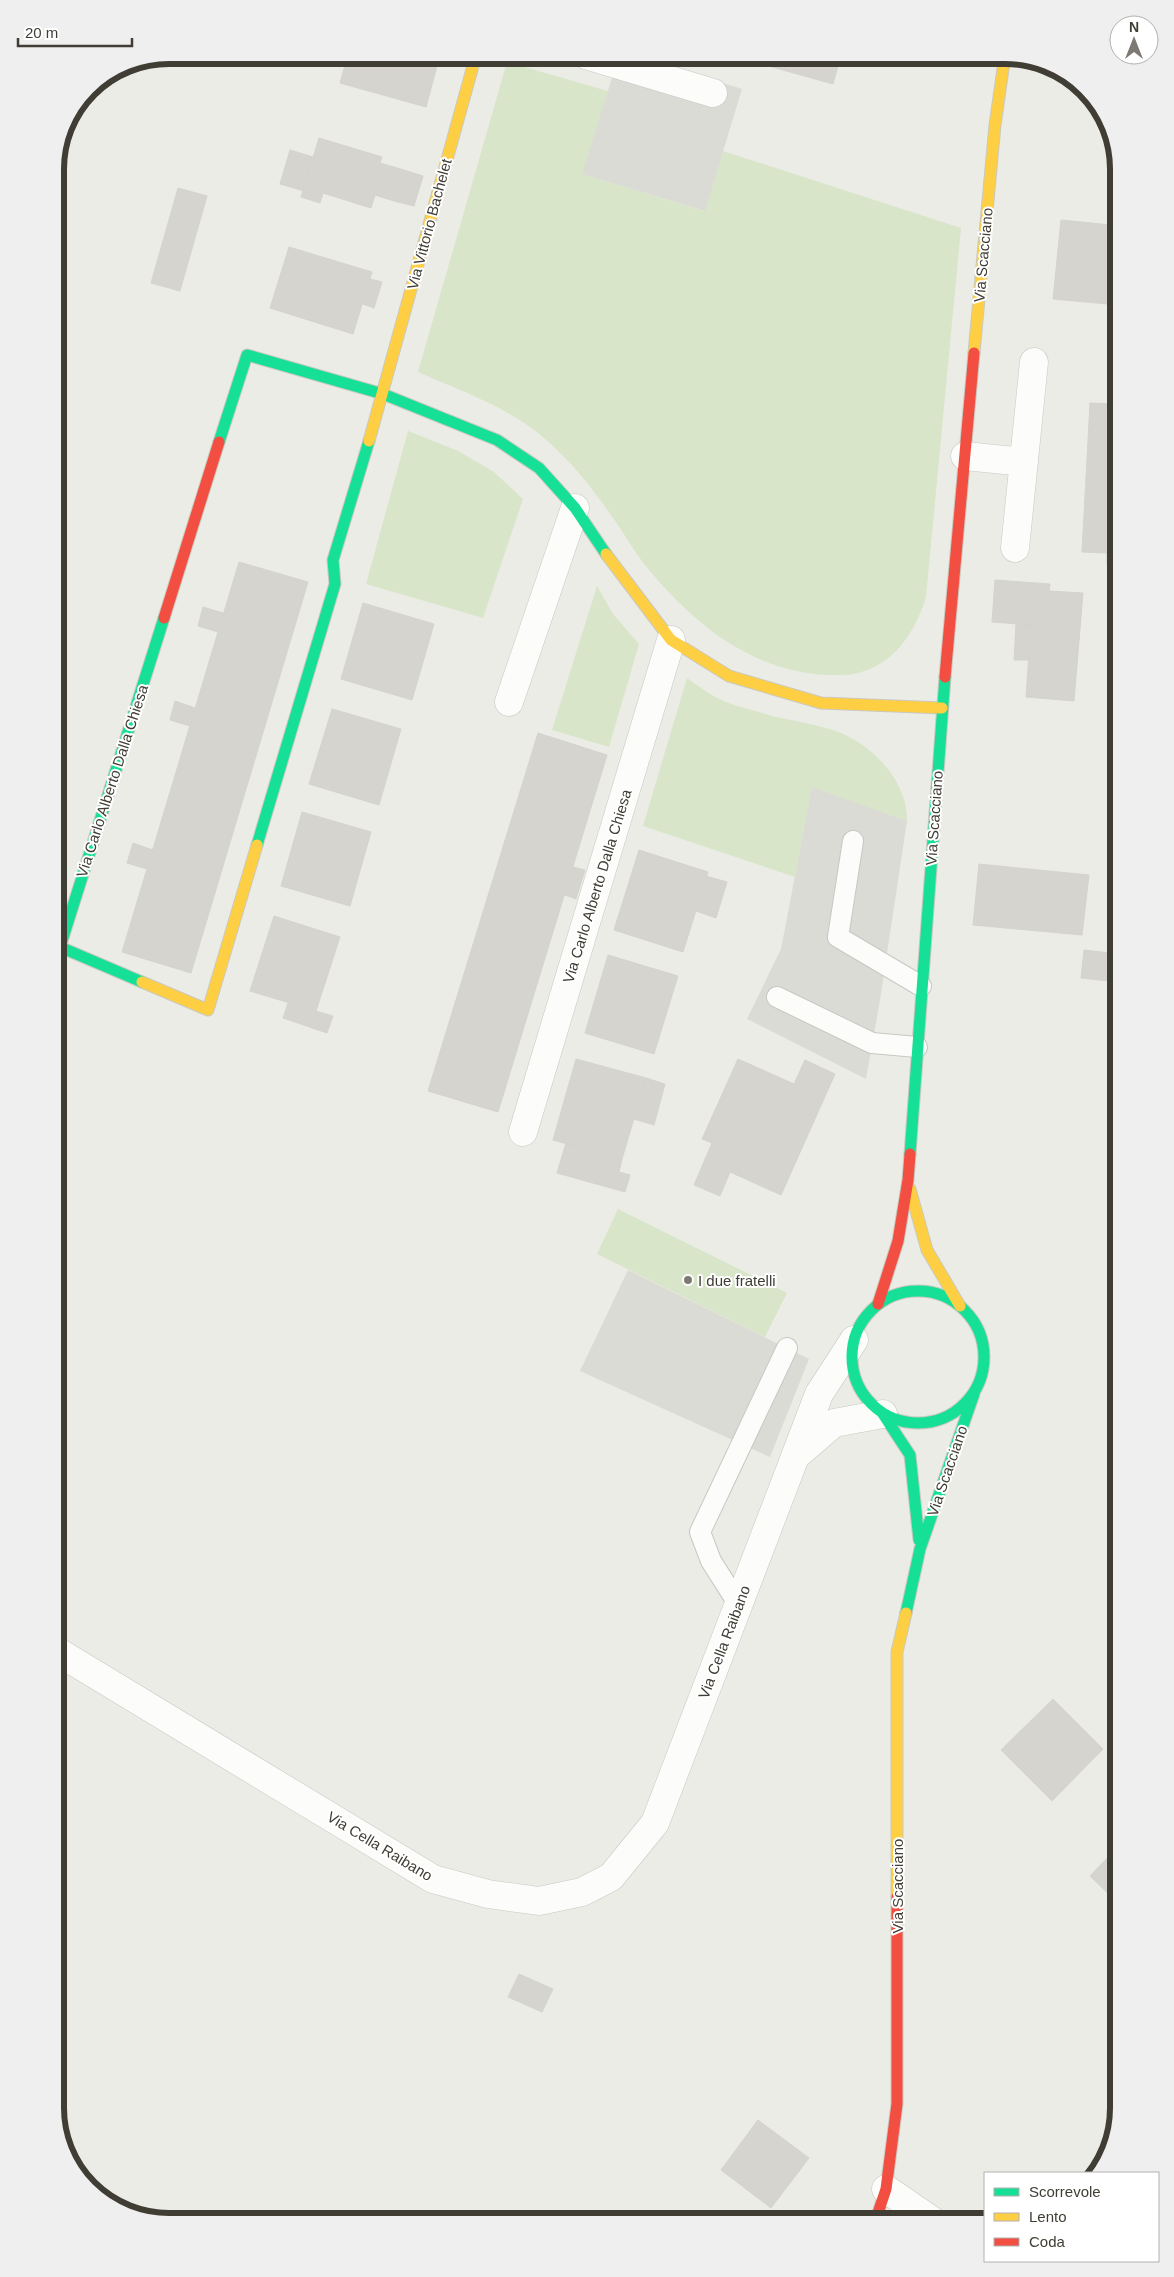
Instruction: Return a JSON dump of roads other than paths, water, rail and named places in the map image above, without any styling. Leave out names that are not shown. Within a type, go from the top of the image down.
[{"type":"street","name":"Via Vittorio Bachelet","points":[[383,394],[474,64]]},
{"type":"street","points":[[616,64],[713,93]]},
{"type":"street","name":"Via Scacciano","points":[[878,1304],[898,1241],[908,1180],[942,708],[995,125],[1004,64]]},
{"type":"street","name":"Via Carlo Alberto Dalla Chiesa","points":[[64,934],[247,355],[383,394],[497,440],[539,468],[575,508],[596,541],[671,640],[729,676],[821,702],[942,708]]},
{"type":"street","points":[[1015,548],[1034,362]]},
{"type":"street","name":"Via Carlo Alberto Dalla Chiesa","points":[[64,949],[208,1010],[335,584],[333,560],[383,394]]},
{"type":"street","points":[[965,456],[1024,462]]},
{"type":"street","points":[[509,702],[575,508]]},
{"type":"street","name":"Via Carlo Alberto Dalla Chiesa","points":[[523,1132],[671,640]]},
{"type":"street","name":"Via Scacciano","points":[[878,2213],[886,2189],[897,2104],[897,1652],[920,1549],[983,1372],[984,1347],[976,1325],[960,1306],[927,1250],[908,1180]]},
{"type":"street","name":"Via Scacciano","points":[[920,1549],[910,1455],[883,1414],[867,1400],[856,1382],[851,1361],[854,1340],[863,1320],[878,1304],[898,1294],[920,1291],[941,1295],[960,1306]]},
{"type":"street","name":"Via Cella Raibano","points":[[64,1655],[433,1879],[488,1894],[539,1901],[582,1892],[611,1877],[655,1823],[819,1394],[854,1340]]},
{"type":"street","name":"Via Scacciano","points":[[883,1414],[907,1423],[933,1422],[956,1412],[974,1394]]},
{"type":"street","name":"Via Cella Raibano","points":[[796,1455],[834,1423],[883,1414]]},
{"type":"street","points":[[886,2189],[921,2213]]},
{"type":"lane","points":[[853,841],[838,937],[921,986]]},
{"type":"lane","points":[[777,997],[872,1043],[917,1047]]},
{"type":"lane","points":[[739,1605],[711,1561],[700,1532],[787,1348]]},
{"type":"place","name":"I due fratelli","points":[[688,1280]]}]
